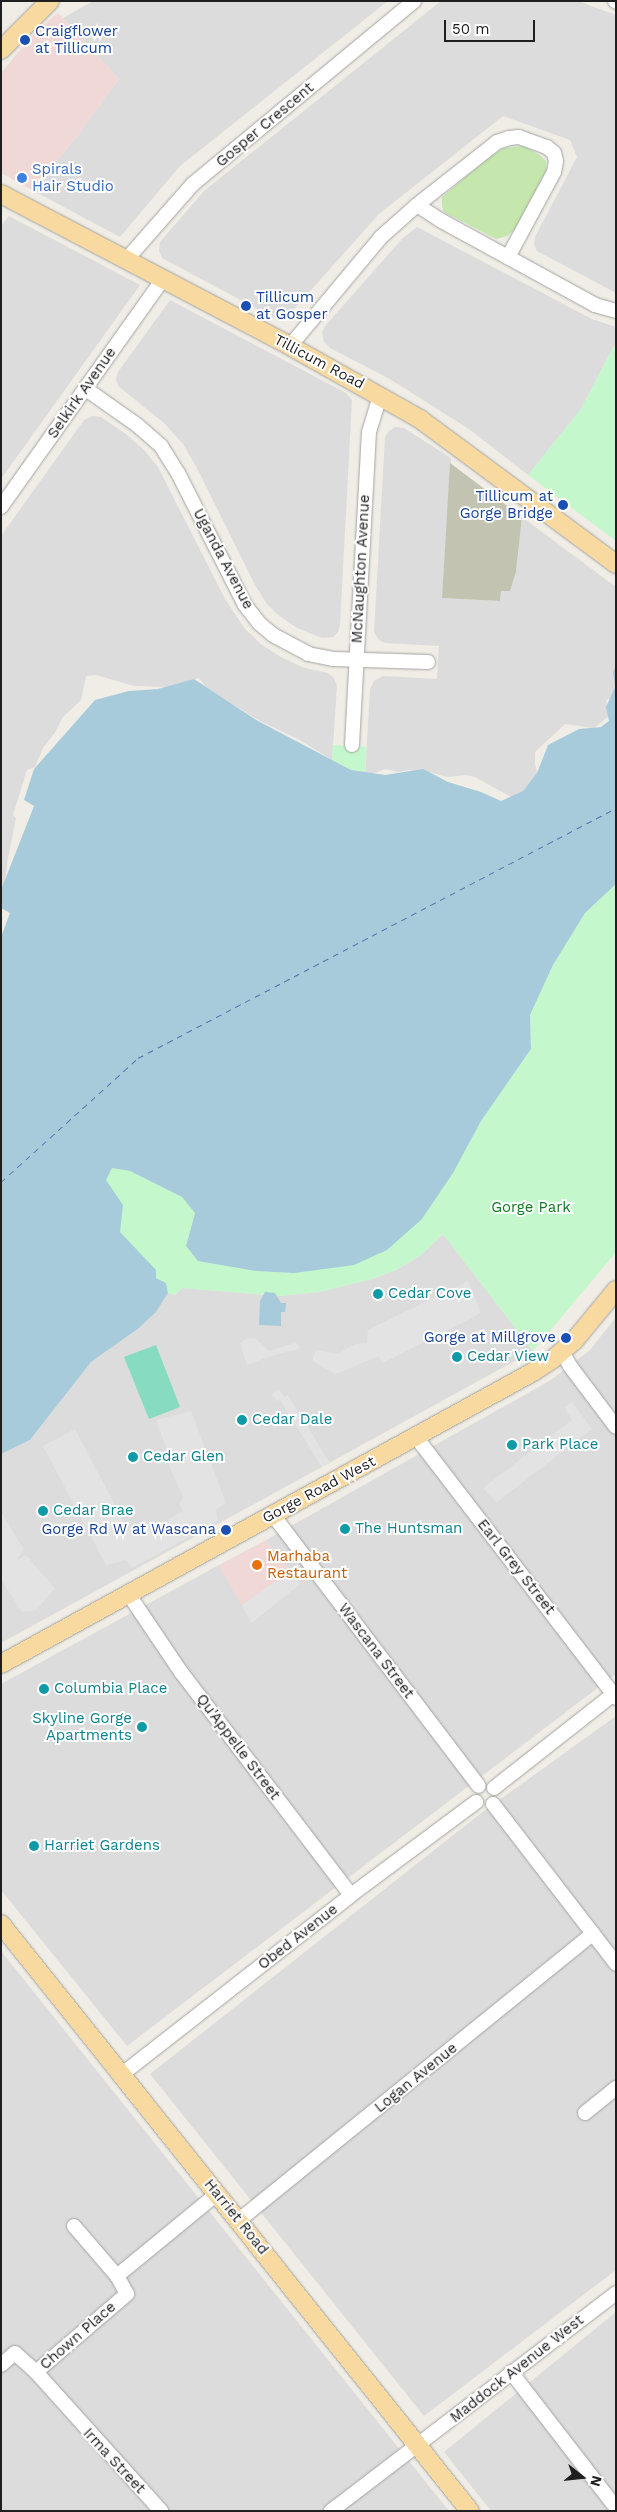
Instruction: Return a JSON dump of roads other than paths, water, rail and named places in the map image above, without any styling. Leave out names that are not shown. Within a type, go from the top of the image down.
[{"type":"main road","points":[[1,50],[45,6]]},
{"type":"main road","name":"Tillicum Road","points":[[1,194],[380,395],[453,442],[616,564]]},
{"type":"main road","name":"Gorge Road West","points":[[1,1664],[129,1596],[533,1372],[574,1341],[616,1290]]},
{"type":"main road","name":"Harriet Road","points":[[1,1924],[470,2511]]},
{"type":"street","points":[[45,6],[56,1]]},
{"type":"street","name":"Gosper Crescent","points":[[126,260],[193,184],[414,1]]},
{"type":"street","points":[[290,346],[381,237],[417,205],[497,142],[519,137],[547,147],[554,153],[556,161],[554,172],[508,257]]},
{"type":"street","points":[[417,205],[440,220],[595,306],[616,310]]},
{"type":"street","name":"Selkirk Avenue","points":[[1,507],[163,279]]},
{"type":"street","name":"Uganda Avenue","points":[[86,389],[137,425],[162,446],[178,472],[237,591],[260,624],[286,644],[308,654],[333,659],[428,662]]},
{"type":"street","name":"McNaughton Avenue","points":[[352,745],[368,432],[380,395]]},
{"type":"street","points":[[562,1351],[570,1366],[616,1426]]},
{"type":"street","name":"Earl Grey Street","points":[[416,1437],[615,1695]]},
{"type":"street","name":"Wascana Street","points":[[273,1515],[479,1786]]},
{"type":"street","name":"Qu'Appelle Street","points":[[129,1596],[181,1672],[351,1895]]},
{"type":"street","points":[[494,1788],[615,1695]]},
{"type":"street","points":[[485,1784],[494,1788],[497,1794],[493,1804],[482,1806],[476,1802],[475,1792],[479,1786],[485,1784]]},
{"type":"street","name":"Obed Avenue","points":[[121,2075],[351,1895],[476,1802]]},
{"type":"street","points":[[493,1804],[616,1964]]},
{"type":"street","name":"Logan Avenue","points":[[238,2221],[594,1934]]},
{"type":"street","points":[[585,2113],[616,2088]]},
{"type":"street","points":[[117,2276],[217,2194]]},
{"type":"street","name":"Chown Place","points":[[36,2372],[127,2294],[117,2276],[74,2226]]},
{"type":"street","name":"Maddock Avenue West","points":[[331,2511],[616,2293]]},
{"type":"street","name":"Chown Place","points":[[1,2365],[15,2353],[36,2372],[68,2411]]},
{"type":"street","points":[[511,2372],[616,2508]]},
{"type":"street","name":"Irma Street","points":[[68,2411],[161,2511]]},
{"type":"water","points":[[616,665],[616,884],[585,913],[553,965],[530,1015],[531,1049],[481,1121],[453,1173],[422,1219],[387,1250],[354,1265],[294,1273],[256,1271],[198,1261],[186,1246],[195,1213],[182,1197],[130,1171],[112,1168],[106,1180],[123,1205],[120,1232],[156,1270],[156,1278],[166,1283],[168,1293],[156,1312],[139,1328],[91,1362],[30,1440],[1,1454],[1,937],[10,913],[1,908],[1,890],[34,806],[24,800],[34,769],[95,700],[129,691],[158,689],[194,679],[258,721],[351,770],[385,775],[423,769],[448,782],[481,792],[501,801],[523,791],[537,773],[548,745],[579,729],[601,727],[609,721],[606,707],[615,687],[613,672]]},
{"type":"water","points":[[265,1292],[275,1293],[281,1303],[286,1303],[285,1312],[281,1312],[281,1326],[259,1325],[260,1301]]},
{"type":"place","name":"Craigflower at Tillicum","points":[[25,40]]},
{"type":"place","name":"Spirals Hair Studio","points":[[22,178]]},
{"type":"place","name":"Tillicum at Gosper","points":[[246,306]]},
{"type":"place","name":"Tillicum at Gorge Bridge","points":[[563,505]]},
{"type":"place","name":"Cedar Cove","points":[[378,1294]]},
{"type":"place","name":"Gorge at Millgrove","points":[[566,1338]]},
{"type":"place","name":"Cedar View","points":[[457,1357]]},
{"type":"place","name":"Cedar Dale","points":[[242,1420]]},
{"type":"place","name":"Park Place","points":[[512,1445]]},
{"type":"place","name":"Cedar Glen","points":[[133,1457]]},
{"type":"place","name":"Cedar Brae","points":[[43,1511]]},
{"type":"place","name":"The Huntsman","points":[[345,1529]]},
{"type":"place","name":"Gorge Rd W at Wascana","points":[[226,1530]]},
{"type":"place","name":"Marhaba Restaurant","points":[[257,1565]]},
{"type":"place","name":"Columbia Place","points":[[44,1689]]},
{"type":"place","name":"Skyline Gorge Apartments","points":[[142,1727]]},
{"type":"place","name":"Harriet Gardens","points":[[34,1846]]},
{"type":"park label","name":"Gorge Park","points":[[531,1208]]}]
